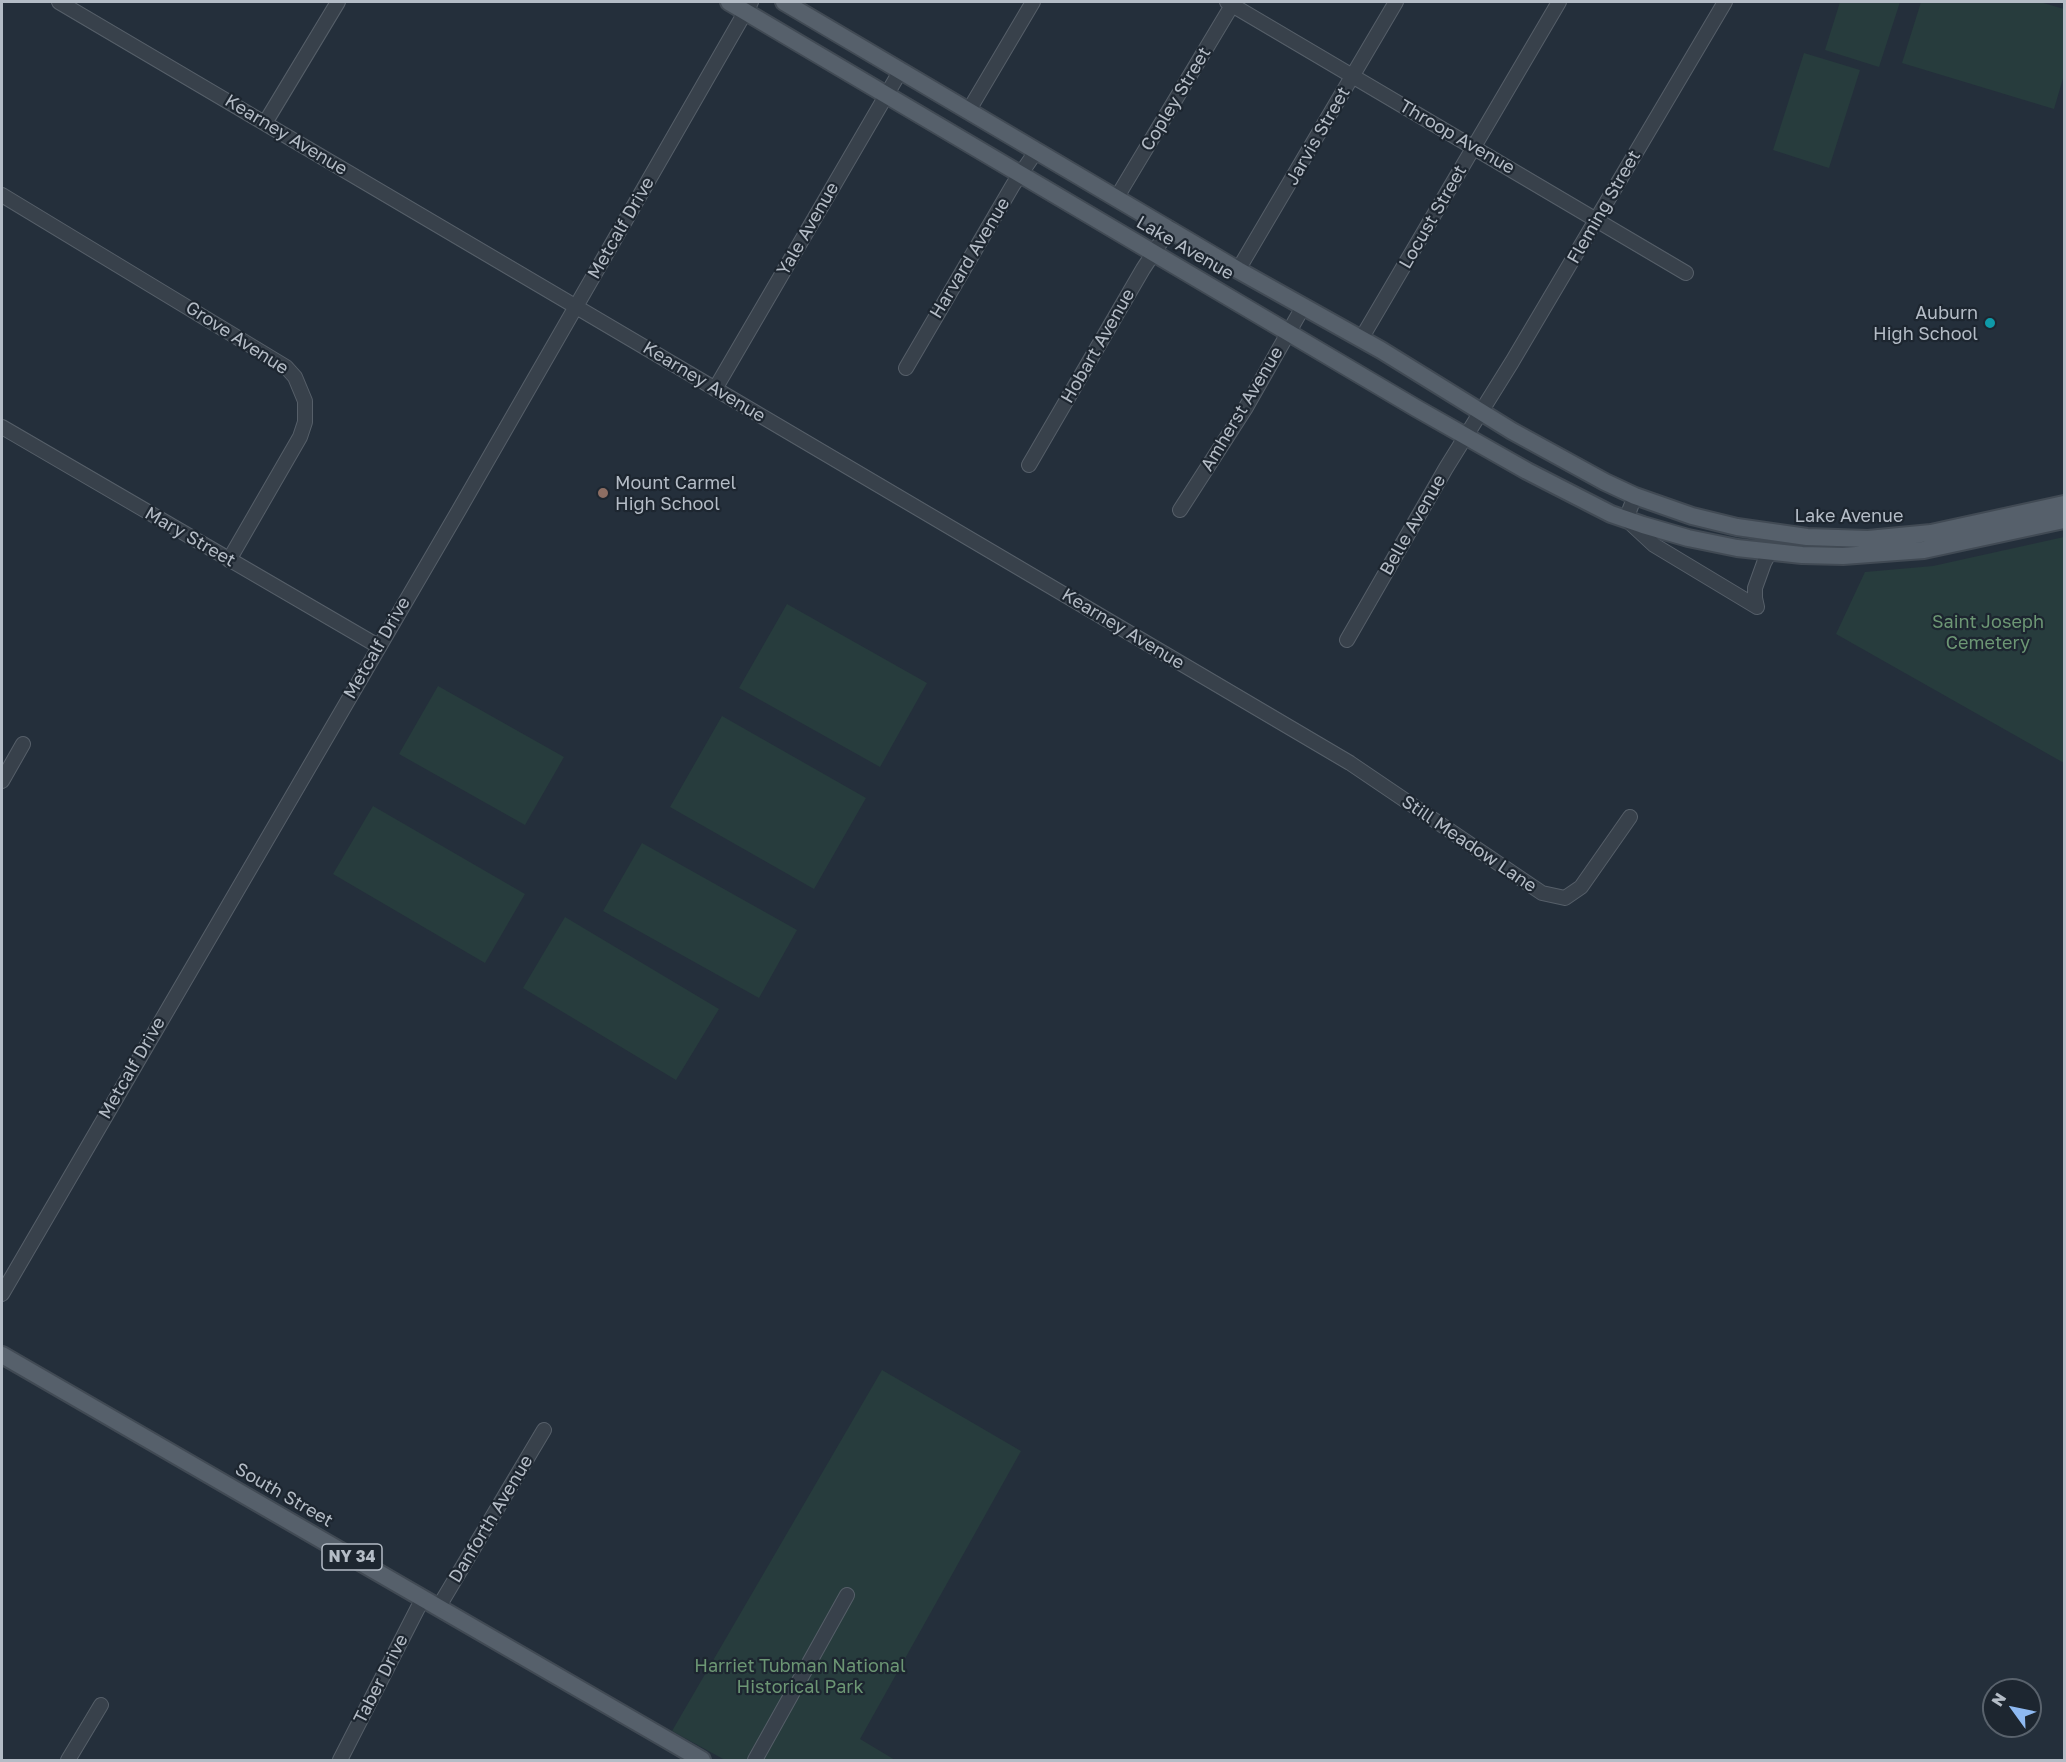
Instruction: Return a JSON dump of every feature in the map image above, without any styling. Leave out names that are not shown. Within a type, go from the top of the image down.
[{"type":"main road","name":"Lake Avenue","points":[[729,2],[748,7],[887,94],[1466,436],[1576,497],[1626,519],[1688,538],[1737,548],[1843,556],[1888,554],[1963,544],[2064,520]]},
{"type":"main road","name":"Lake Avenue","points":[[784,2],[1118,197],[1238,270],[1361,339],[1541,448],[1635,496],[1692,516],[1737,528],[1808,537],[1849,539],[1890,538],[1931,533],[2064,504]]},
{"type":"main road","name":"South Street","points":[[2,1355],[702,1761]]},
{"type":"street","name":"Kearney Avenue","points":[[59,2],[1350,763]]},
{"type":"street","points":[[265,123],[338,2]]},
{"type":"street","points":[[969,110],[1033,2]]},
{"type":"street","name":"Throop Avenue","points":[[1231,2],[1686,273]]},
{"type":"street","name":"Copley Street","points":[[1118,197],[1231,2]]},
{"type":"street","name":"Jarvis Street","points":[[1238,270],[1396,2]]},
{"type":"street","name":"Locust Street","points":[[1361,339],[1559,2]]},
{"type":"street","name":"Fleming Street","points":[[1482,412],[1725,2]]},
{"type":"street","name":"Metcalf Drive","points":[[2,1294],[459,510],[748,7]]},
{"type":"street","name":"Yale Avenue","points":[[715,389],[901,70]]},
{"type":"street","name":"Harvard Avenue","points":[[906,368],[1037,150]]},
{"type":"street","name":"Grove Avenue","points":[[2,195],[286,366],[295,377],[305,401],[305,422],[300,437],[229,560]]},
{"type":"street","name":"Hobart Avenue","points":[[1029,465],[1170,228]]},
{"type":"street","name":"Amherst Avenue","points":[[1180,510],[1224,443],[1303,307]]},
{"type":"street","name":"Belle Avenue","points":[[1347,640],[1482,412]]},
{"type":"street","name":"Mary Street","points":[[2,427],[378,646]]},
{"type":"street","points":[[1626,519],[1635,496]]},
{"type":"street","name":"Lake Avenue","points":[[1626,519],[1662,552],[1757,607],[1755,588],[1770,552]]},
{"type":"street","points":[[2,781],[23,744]]},
{"type":"street","name":"Still Meadow Lane","points":[[1350,763],[1542,893],[1565,898],[1581,887],[1630,817]]},
{"type":"street","name":"Danforth Avenue","points":[[438,1608],[544,1430]]},
{"type":"street","points":[[755,1761],[848,1595]]},
{"type":"street","name":"Taber Drive","points":[[340,1761],[423,1599]]},
{"type":"street","points":[[68,1761],[101,1705]]},
{"type":"green space","points":[[1840,2],[1900,2],[1879,67],[1825,50]]},
{"type":"green space","points":[[1921,2],[2040,2],[2064,9],[2064,75],[2054,109],[1902,63]]},
{"type":"green space","points":[[1804,53],[1860,70],[1829,168],[1773,150]]},
{"type":"green space","name":"Saint Joseph Cemetery","points":[[2064,537],[2064,763],[1836,634],[1865,572],[1933,566]]},
{"type":"green space","points":[[787,604],[927,683],[880,767],[739,688]]},
{"type":"green space","points":[[438,686],[564,757],[525,825],[399,754]]},
{"type":"green space","points":[[722,716],[866,798],[814,889],[670,807]]},
{"type":"green space","points":[[373,806],[525,894],[485,963],[333,874]]},
{"type":"green space","points":[[642,843],[797,930],[759,998],[603,911]]},
{"type":"green space","points":[[565,917],[719,1009],[676,1080],[523,988]]},
{"type":"green space","name":"Harriet Tubman National Historical Park","points":[[882,1370],[1021,1451],[860,1739],[895,1760],[725,1760],[672,1731]]},
{"type":"place","name":"Auburn High School","points":[[1990,323]]},
{"type":"place","name":"Mount Carmel High School","points":[[603,493]]}]
